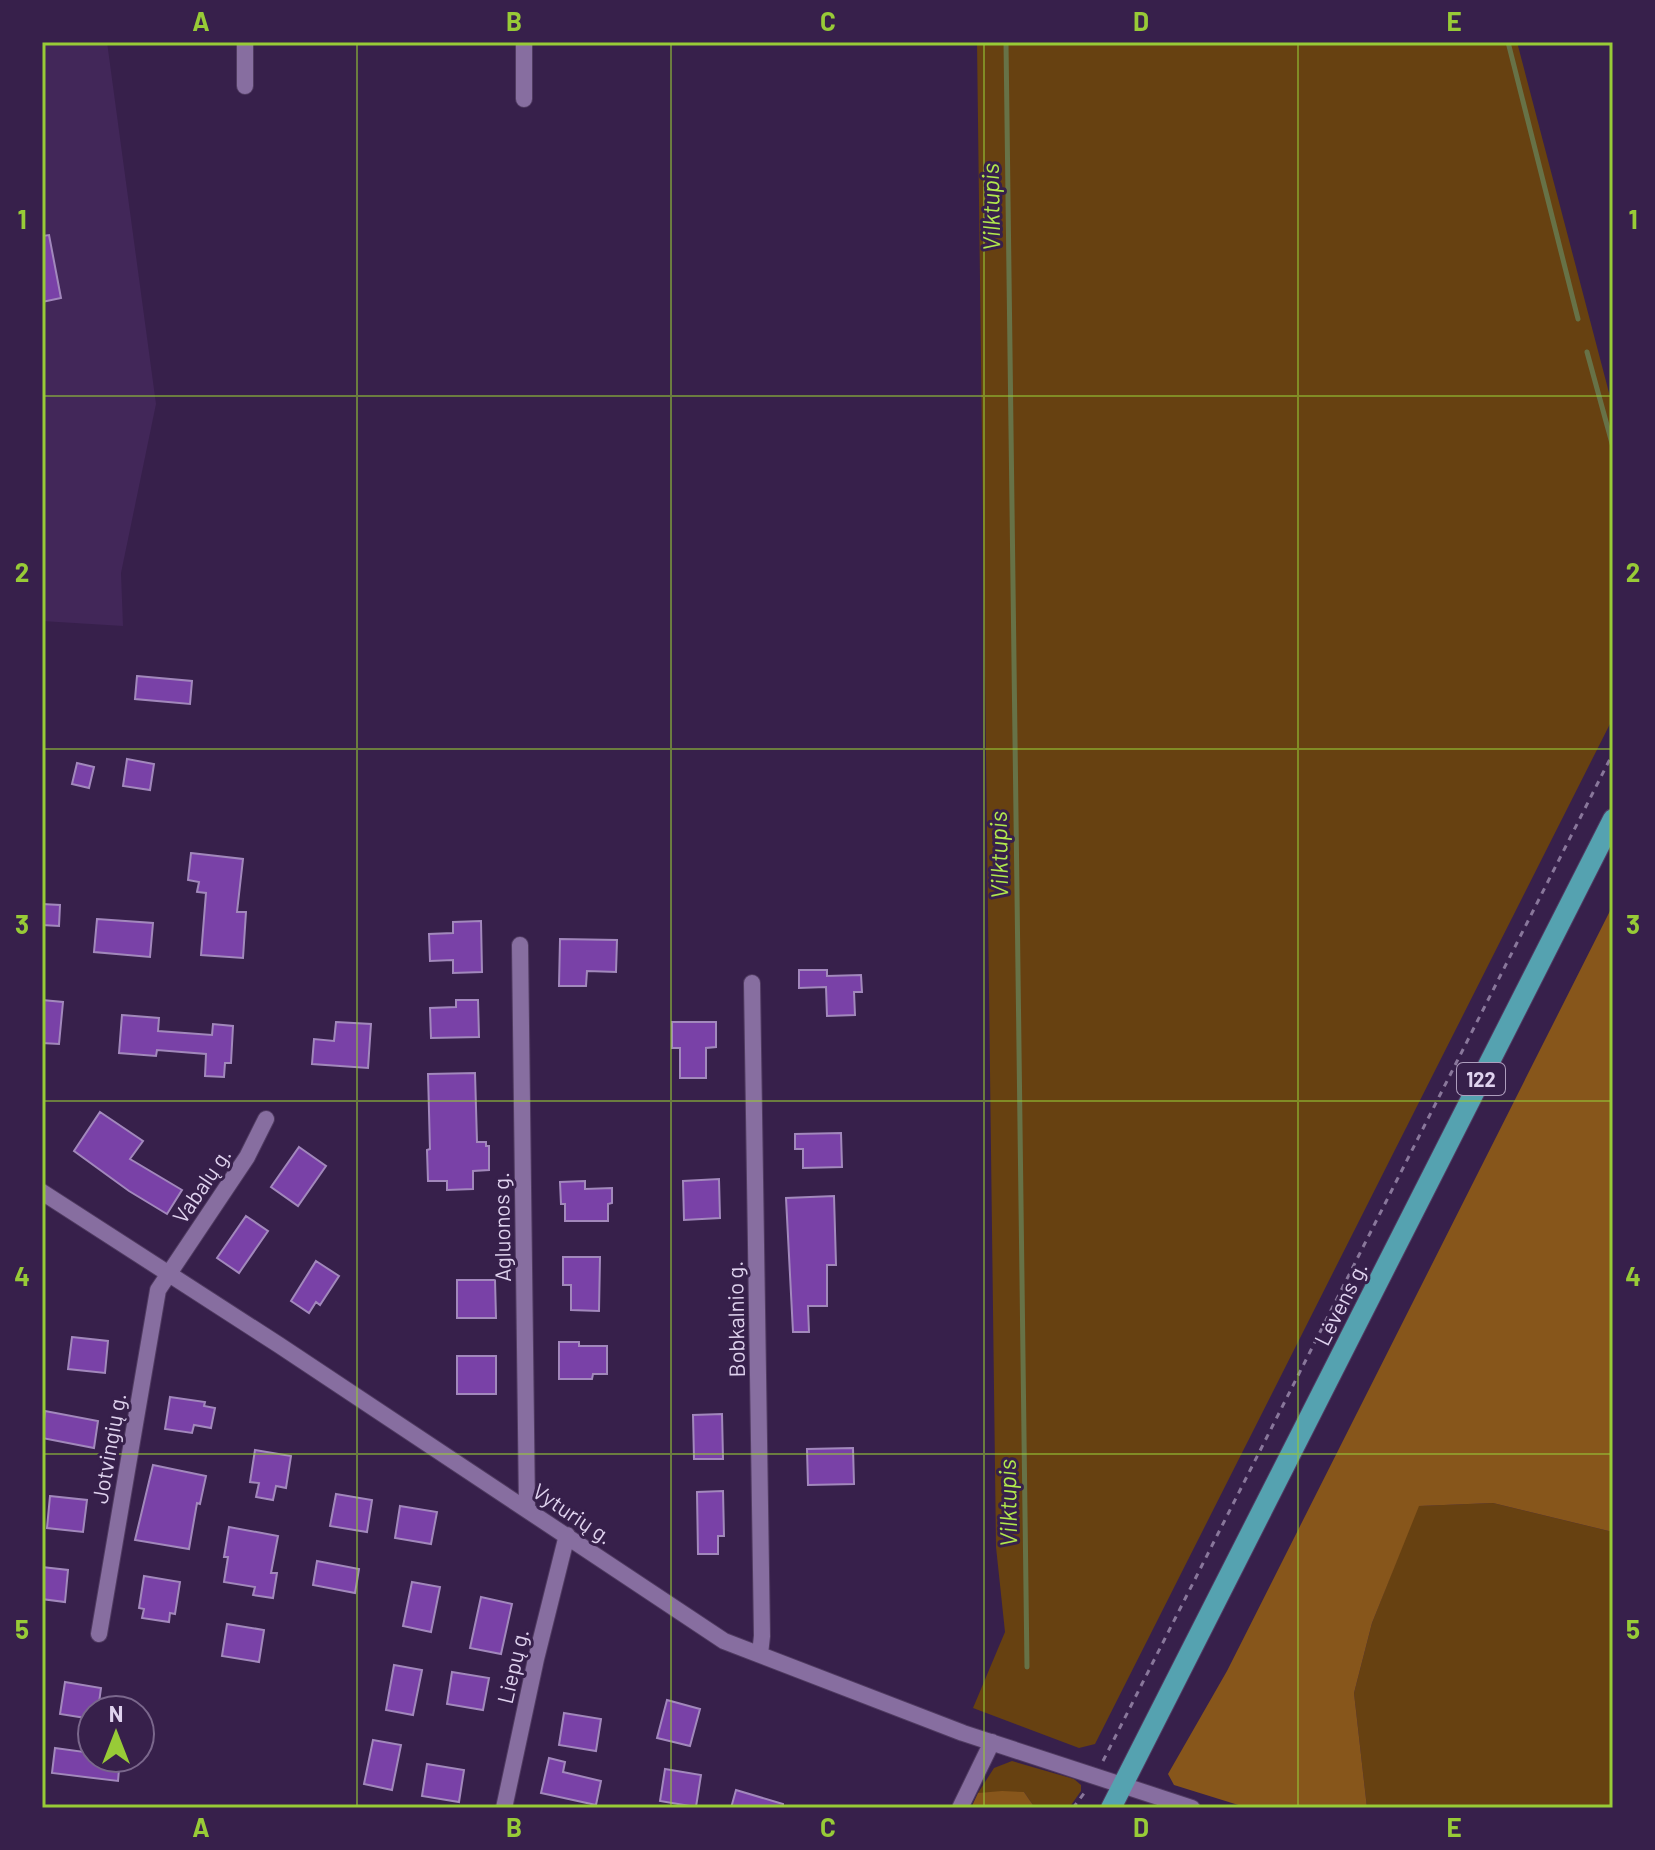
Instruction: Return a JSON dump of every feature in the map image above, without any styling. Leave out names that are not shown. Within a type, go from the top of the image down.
[{"type":"main road","name":"Lėvens g.","points":[[1111,1808],[1613,819]]},
{"type":"street","points":[[245,42],[245,86]]},
{"type":"street","points":[[524,42],[524,99]]},
{"type":"street","name":"Agluonos g.","points":[[520,945],[527,1508]]},
{"type":"street","name":"Bobkalnio g.","points":[[752,983],[762,1604],[760,1654]]},
{"type":"street","name":"Vabalų g.","points":[[168,1273],[247,1157],[266,1119]]},
{"type":"street","name":"Vyturių g.","points":[[42,1192],[527,1508],[724,1641],[992,1742],[1192,1808]]},
{"type":"street","name":"Jotvingių g.","points":[[99,1634],[158,1290],[168,1273]]},
{"type":"street","name":"Liepų g.","points":[[504,1808],[567,1535]]},
{"type":"street","points":[[960,1808],[992,1742]]},
{"type":"path","points":[[1096,1777],[1613,753]]},
{"type":"shaded area","points":[[42,42],[107,42],[156,404],[121,573],[123,626],[42,621]]},
{"type":"shaded area","points":[[977,42],[1517,42],[1613,408],[1613,718],[1095,1744],[1079,1748],[973,1708],[1005,1632],[996,1547]]},
{"type":"shaded area","points":[[1613,905],[1613,1532],[1493,1503],[1419,1506],[1372,1623],[1354,1693],[1367,1808],[1248,1808],[1174,1785],[1168,1774],[1227,1671]]},
{"type":"shaded area","points":[[1493,1503],[1613,1532],[1613,1808],[1367,1808],[1354,1693],[1372,1623],[1418,1506]]},
{"type":"shaded area","points":[[1012,1761],[1074,1779],[1081,1785],[1081,1791],[1069,1808],[1035,1808],[1024,1792],[978,1793],[994,1768]]},
{"type":"shaded area","points":[[1024,1792],[1035,1808],[971,1808],[978,1793]]},
{"type":"building","points":[[49,235],[61,298],[42,302],[42,236]]},
{"type":"building","points":[[137,676],[192,681],[190,704],[135,699]]},
{"type":"building","points":[[127,759],[154,764],[150,790],[123,786]]},
{"type":"building","points":[[77,763],[94,767],[89,788],[72,784]]},
{"type":"building","points":[[191,853],[243,859],[237,912],[246,912],[243,958],[201,955],[206,893],[197,892],[199,882],[188,880]]},
{"type":"building","points":[[42,904],[60,905],[59,926],[42,925]]},
{"type":"building","points":[[97,919],[153,923],[150,957],[94,952]]},
{"type":"building","points":[[481,921],[482,972],[453,973],[453,960],[430,961],[429,934],[453,933],[453,922]]},
{"type":"building","points":[[560,939],[617,940],[616,972],[587,971],[586,986],[559,986]]},
{"type":"building","points":[[799,970],[827,970],[827,976],[861,975],[862,992],[854,992],[855,1015],[827,1016],[826,987],[799,988]]},
{"type":"building","points":[[42,1000],[63,1002],[59,1044],[42,1043]]},
{"type":"building","points":[[456,1000],[478,1000],[479,1037],[431,1038],[430,1008],[456,1007]]},
{"type":"building","points":[[122,1015],[159,1018],[158,1031],[212,1035],[213,1024],[233,1026],[231,1063],[225,1063],[224,1077],[205,1076],[206,1054],[157,1050],[156,1056],[119,1053]]},
{"type":"building","points":[[336,1022],[371,1024],[368,1068],[312,1064],[314,1039],[334,1041]]},
{"type":"building","points":[[672,1022],[716,1022],[716,1047],[706,1048],[706,1078],[680,1078],[680,1048],[672,1048]]},
{"type":"building","points":[[475,1073],[477,1142],[486,1142],[489,1146],[489,1170],[473,1171],[473,1189],[447,1190],[447,1181],[428,1181],[428,1074]]},
{"type":"building","points":[[100,1112],[143,1141],[130,1159],[182,1190],[167,1214],[74,1151]]},
{"type":"building","points":[[841,1133],[842,1167],[803,1168],[803,1149],[795,1149],[795,1134]]},
{"type":"building","points":[[299,1147],[326,1166],[298,1206],[271,1187]]},
{"type":"building","points":[[719,1179],[720,1218],[684,1220],[683,1181]]},
{"type":"building","points":[[585,1181],[585,1189],[612,1188],[608,1221],[565,1221],[560,1182]]},
{"type":"building","points":[[834,1196],[836,1265],[827,1265],[827,1306],[808,1306],[809,1332],[793,1332],[786,1198]]},
{"type":"building","points":[[246,1216],[268,1231],[239,1273],[217,1258]]},
{"type":"building","points":[[563,1257],[600,1257],[599,1311],[571,1310],[571,1285],[563,1285]]},
{"type":"building","points":[[316,1261],[339,1276],[320,1305],[316,1302],[309,1313],[291,1301]]},
{"type":"building","points":[[457,1280],[495,1280],[496,1318],[457,1318]]},
{"type":"building","points":[[72,1337],[108,1341],[105,1373],[68,1369]]},
{"type":"building","points":[[559,1342],[607,1346],[607,1374],[593,1374],[592,1379],[559,1379]]},
{"type":"building","points":[[457,1356],[496,1356],[496,1394],[457,1394]]},
{"type":"building","points":[[170,1397],[205,1402],[204,1406],[215,1408],[211,1428],[194,1425],[192,1433],[165,1429]]},
{"type":"building","points":[[45,1411],[98,1421],[94,1448],[42,1438]]},
{"type":"building","points":[[722,1414],[723,1459],[694,1459],[693,1415]]},
{"type":"building","points":[[853,1448],[854,1484],[808,1485],[807,1449]]},
{"type":"building","points":[[255,1450],[291,1456],[286,1488],[276,1486],[273,1500],[256,1497],[259,1483],[250,1482]]},
{"type":"building","points":[[153,1465],[206,1476],[200,1504],[197,1503],[189,1549],[135,1540]]},
{"type":"building","points":[[723,1491],[724,1536],[718,1536],[718,1554],[698,1554],[697,1492]]},
{"type":"building","points":[[336,1494],[372,1500],[367,1532],[330,1526]]},
{"type":"building","points":[[50,1496],[87,1500],[83,1532],[47,1528]]},
{"type":"building","points":[[400,1506],[437,1512],[431,1544],[395,1538]]},
{"type":"building","points":[[229,1527],[278,1536],[271,1573],[277,1573],[273,1598],[253,1595],[255,1587],[224,1582]]},
{"type":"building","points":[[317,1561],[359,1569],[355,1593],[313,1585]]},
{"type":"building","points":[[42,1567],[68,1570],[65,1602],[42,1599]]},
{"type":"building","points":[[144,1576],[180,1582],[175,1614],[170,1613],[169,1622],[142,1618],[144,1609],[139,1608]]},
{"type":"building","points":[[412,1582],[440,1587],[431,1632],[403,1626]]},
{"type":"building","points":[[481,1597],[512,1604],[501,1654],[470,1648]]},
{"type":"building","points":[[227,1624],[264,1630],[259,1662],[222,1656]]},
{"type":"building","points":[[394,1665],[422,1670],[413,1715],[386,1710]]},
{"type":"building","points":[[452,1672],[489,1678],[483,1710],[447,1704]]},
{"type":"building","points":[[65,1682],[101,1688],[100,1694],[76,1694],[76,1716],[60,1714]]},
{"type":"building","points":[[667,1700],[700,1709],[690,1746],[657,1738]]},
{"type":"building","points":[[564,1713],[601,1719],[596,1751],[559,1745]]},
{"type":"building","points":[[373,1740],[401,1745],[392,1790],[364,1784]]},
{"type":"building","points":[[55,1748],[76,1751],[76,1774],[119,1774],[118,1781],[52,1773]]},
{"type":"building","points":[[549,1758],[565,1762],[563,1772],[601,1781],[596,1805],[541,1793]]},
{"type":"building","points":[[427,1764],[464,1770],[459,1802],[422,1796]]},
{"type":"building","points":[[665,1769],[701,1775],[696,1807],[660,1801]]},
{"type":"building","points":[[736,1790],[783,1804],[783,1808],[731,1808]]},
{"type":"waterway","name":"Vilktupis","points":[[1006,42],[1027,1667]]},
{"type":"waterway","points":[[1508,42],[1578,319]]},
{"type":"waterway","points":[[1587,352],[1613,447]]}]
